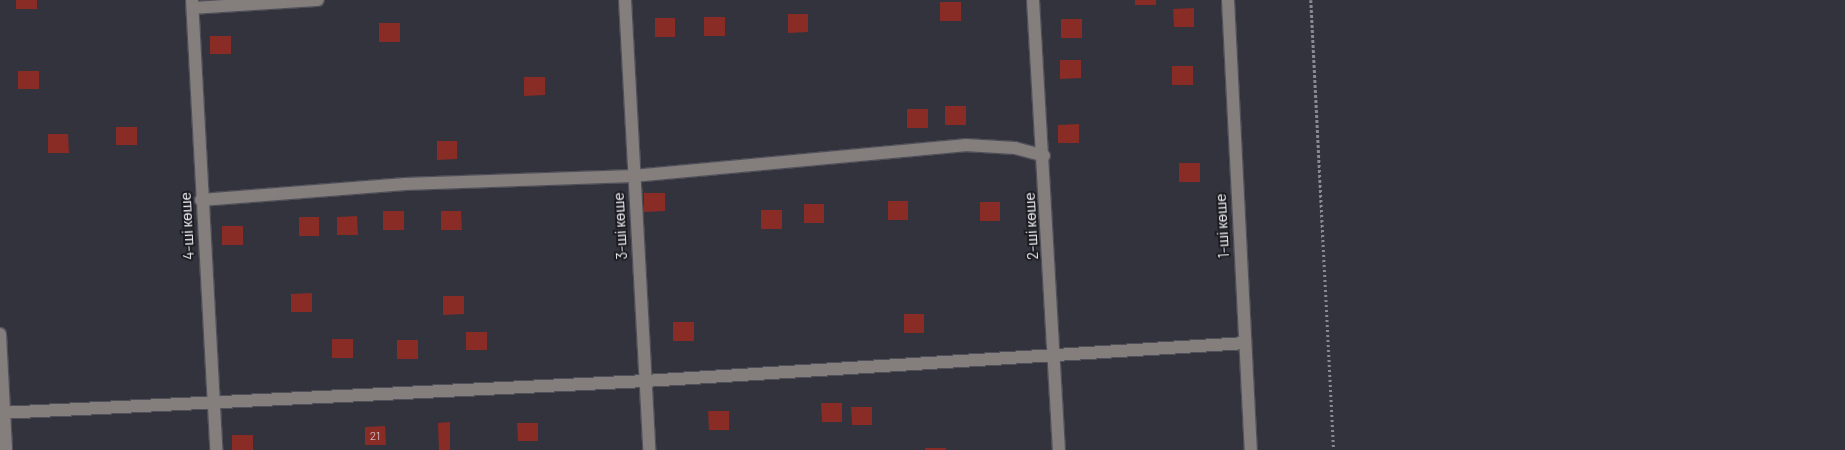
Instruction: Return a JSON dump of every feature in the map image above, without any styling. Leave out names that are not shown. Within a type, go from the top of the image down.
[{"type":"lane","points":[[193,4],[318,0]]},
{"type":"lane","name":"3-ші көше","points":[[625,0],[648,450]]},
{"type":"lane","name":"2-ші көше","points":[[1033,0],[1044,156],[1059,450]]},
{"type":"lane","name":"1-ші көше","points":[[1228,0],[1251,450]]},
{"type":"lane","name":"4-ші көше","points":[[193,4],[201,200],[216,450]]},
{"type":"lane","points":[[201,200],[405,184],[633,176],[965,146],[1015,148],[1044,156]]},
{"type":"lane","points":[[0,334],[2,413],[6,450]]},
{"type":"lane","points":[[2,413],[645,381],[1053,354],[1245,344]]},
{"type":"path","points":[[1311,0],[1334,450]]},
{"type":"building","points":[[16,0],[37,0],[37,9],[16,9]]},
{"type":"building","points":[[1135,0],[1156,0],[1156,5],[1135,5]]},
{"type":"building","points":[[940,2],[961,2],[961,21],[940,21]]},
{"type":"building","points":[[1194,8],[1194,27],[1174,27],[1173,9]]},
{"type":"building","points":[[788,14],[808,14],[808,32],[788,33]]},
{"type":"building","points":[[704,17],[725,17],[725,36],[704,36]]},
{"type":"building","points":[[655,18],[675,18],[675,37],[655,37]]},
{"type":"building","points":[[1061,19],[1082,19],[1082,38],[1061,38]]},
{"type":"building","points":[[379,23],[400,23],[400,42],[379,42]]},
{"type":"building","points":[[210,36],[231,36],[231,54],[210,54]]},
{"type":"building","points":[[1060,60],[1081,60],[1081,78],[1060,79]]},
{"type":"building","points":[[1172,66],[1193,66],[1193,85],[1172,85]]},
{"type":"building","points":[[18,71],[39,71],[39,89],[18,89]]},
{"type":"building","points":[[524,77],[545,77],[545,95],[524,96]]},
{"type":"building","points":[[945,106],[966,106],[966,125],[945,125]]},
{"type":"building","points":[[907,109],[928,109],[928,128],[907,128]]},
{"type":"building","points":[[1079,124],[1079,143],[1058,143],[1058,125]]},
{"type":"building","points":[[116,127],[137,127],[137,145],[116,145]]},
{"type":"building","points":[[48,134],[68,134],[69,153],[48,153]]},
{"type":"building","points":[[437,141],[457,141],[457,159],[437,160]]},
{"type":"building","points":[[1179,163],[1200,163],[1200,182],[1179,182]]},
{"type":"building","points":[[644,193],[665,193],[665,211],[644,212]]},
{"type":"building","points":[[888,201],[908,201],[908,220],[888,220]]},
{"type":"building","points":[[980,202],[1000,202],[1000,221],[980,221]]},
{"type":"building","points":[[804,204],[824,204],[824,223],[804,223]]},
{"type":"building","points":[[761,210],[782,210],[782,229],[761,229]]},
{"type":"building","points":[[383,211],[404,211],[404,230],[383,230]]},
{"type":"building","points":[[441,211],[461,211],[462,230],[441,230]]},
{"type":"building","points":[[357,216],[358,235],[337,235],[337,217]]},
{"type":"building","points":[[299,217],[319,217],[319,236],[299,236]]},
{"type":"building","points":[[222,226],[243,226],[243,245],[222,245]]},
{"type":"building","points":[[312,293],[312,312],[291,312],[291,294]]},
{"type":"building","points":[[443,296],[464,296],[464,314],[443,315]]},
{"type":"building","points":[[904,314],[924,314],[924,333],[904,333]]},
{"type":"building","points":[[673,322],[694,322],[694,341],[673,341]]},
{"type":"building","points":[[466,332],[487,332],[487,350],[466,350]]},
{"type":"building","points":[[332,339],[353,339],[353,358],[332,358]]},
{"type":"building","points":[[397,340],[418,340],[418,359],[397,359]]},
{"type":"building","points":[[821,403],[842,403],[842,422],[822,422]]},
{"type":"building","points":[[851,407],[872,407],[872,425],[852,425]]},
{"type":"building","points":[[708,411],[729,411],[729,430],[709,430]]},
{"type":"building","points":[[450,422],[450,450],[439,450],[438,423]]},
{"type":"building","points":[[517,423],[538,423],[538,441],[518,441]]},
{"type":"building","points":[[385,426],[386,445],[365,445],[365,427]]},
{"type":"building","points":[[232,435],[253,435],[253,450],[232,450]]},
{"type":"building","points":[[925,448],[946,448],[946,450],[925,450]]}]
